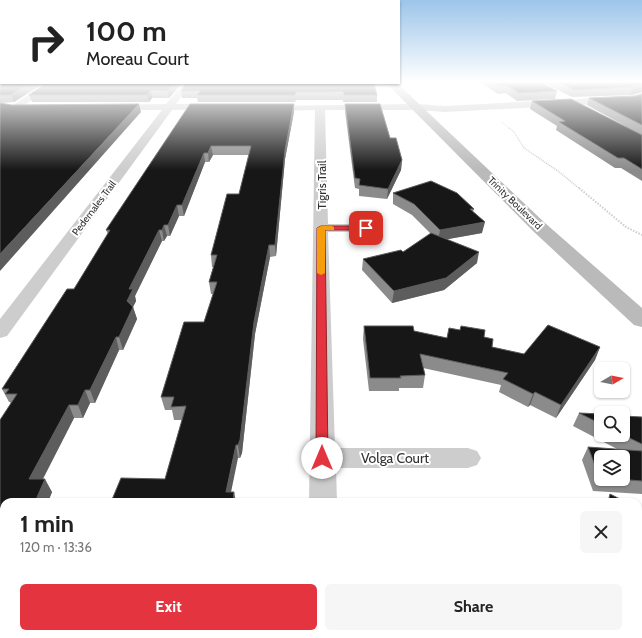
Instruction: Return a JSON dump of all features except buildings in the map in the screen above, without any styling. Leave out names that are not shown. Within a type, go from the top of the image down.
[{"type":"main road","name":"Trinity Boulevard","points":[[420,111],[539,227],[642,320]]},
{"type":"street","points":[[0,118],[11,111]]},
{"type":"street","name":"Pedernales Trail","points":[[0,332],[166,111]]},
{"type":"street","name":"Tigris Trail","points":[[320,111],[323,498]]},
{"type":"street","points":[[321,228],[366,228]]},
{"type":"street","name":"Volga Court","points":[[322,458],[468,458]]},
{"type":"path","points":[[497,119],[514,132],[524,148],[534,156],[558,171],[626,227],[642,235]]},
{"type":"slow traffic","points":[[321,273],[321,228],[332,228]]},
{"type":"route","points":[[322,458],[321,228],[366,228]]}]
